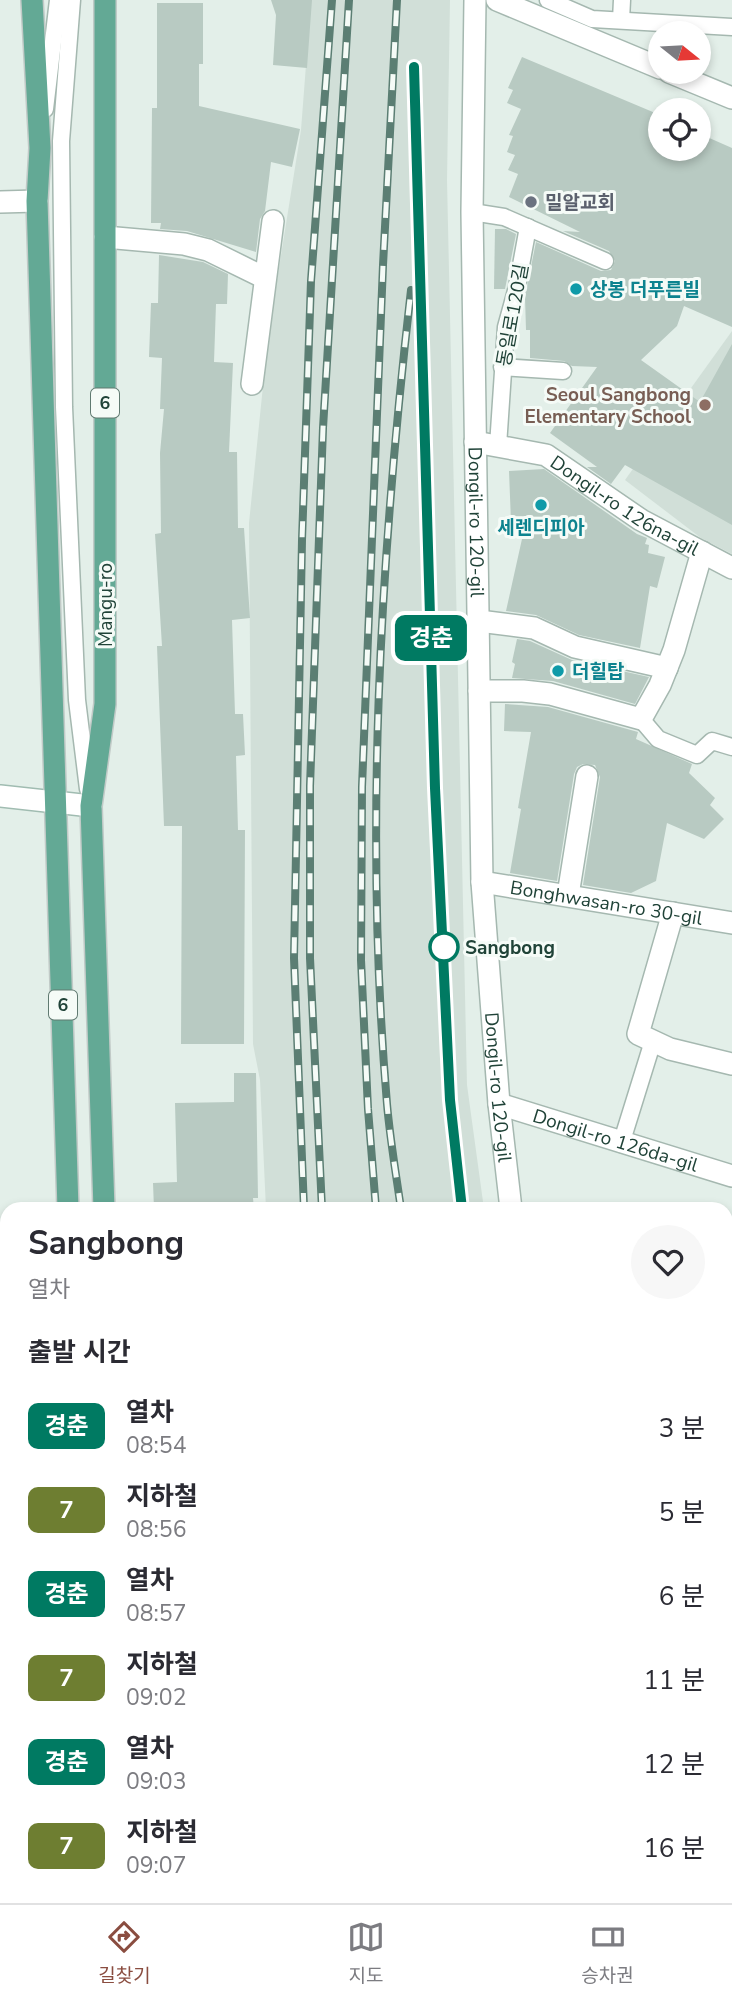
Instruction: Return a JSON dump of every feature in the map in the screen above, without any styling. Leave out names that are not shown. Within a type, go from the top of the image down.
[{"type":"main road","name":"6","points":[[32,0],[40,148],[37,201],[58,801],[68,1202]]},
{"type":"main road","name":"Mangu-ro","points":[[104,1202],[91,806],[104,704],[106,0]]},
{"type":"street","name":"Dongil-ro 120-gil","points":[[475,0],[472,212],[482,882],[499,1104],[514,1202]]},
{"type":"street","points":[[497,0],[648,63]]},
{"type":"street","points":[[698,84],[732,98]]},
{"type":"street","points":[[0,202],[37,201]]},
{"type":"street","points":[[252,384],[273,221]]},
{"type":"street","points":[[105,237],[184,244],[208,250],[265,278]]},
{"type":"street","name":"Dongil-ro 126na-gil","points":[[475,442],[546,454],[641,520],[732,568]]},
{"type":"street","points":[[478,691],[550,694],[641,719],[674,650],[702,552]]},
{"type":"street","points":[[479,621],[534,628],[575,647],[667,668]]},
{"type":"street","points":[[568,895],[587,776]]},
{"type":"street","points":[[0,796],[91,806]]},
{"type":"street","name":"Bonghwasan-ro 30-gil","points":[[482,882],[732,923]]},
{"type":"street","points":[[673,913],[638,1034],[670,1049],[732,1064]]},
{"type":"street","name":"Dongil-ro 126da-gil","points":[[499,1104],[621,1144],[732,1176]]},
{"type":"lane","points":[[40,148],[58,0]]},
{"type":"lane","points":[[72,0],[61,141],[64,407],[77,700],[91,806]]},
{"type":"lane","points":[[548,0],[592,19],[732,27]]},
{"type":"lane","points":[[621,20],[622,0]]},
{"type":"lane","points":[[472,212],[504,223],[528,227],[606,261]]},
{"type":"lane","name":"동일로120길","points":[[498,446],[506,327],[517,287],[528,227]]},
{"type":"lane","points":[[502,367],[564,371]]},
{"type":"lane","points":[[641,719],[659,739],[696,755],[712,741],[732,747]]},
{"type":"lane","points":[[621,1144],[653,1041]]},
{"type":"shaded area","points":[[311,0],[450,0],[447,180],[467,1085],[483,1202],[266,1202],[260,1080],[253,1044],[249,523],[268,337],[301,130]]},
{"type":"shaded area","name":"Seoul Sangbong Elementary School","points":[[732,331],[732,554],[701,538],[625,480]]},
{"type":"building","points":[[271,0],[312,0],[307,68],[273,65],[276,15]]},
{"type":"building","points":[[157,3],[203,3],[203,64],[199,64],[199,106],[300,129],[292,167],[271,162],[265,211],[260,219],[256,252],[187,231],[160,229],[161,223],[151,223],[152,108],[157,108]]},
{"type":"building","points":[[522,57],[648,110],[648,161],[711,161],[711,139],[732,148],[732,327],[684,306],[677,326],[641,360],[700,402],[732,344],[732,525],[625,465],[611,484],[587,467],[597,467],[550,433],[597,367],[572,366],[564,361],[530,358],[530,330],[526,330],[525,297],[536,242],[601,271],[611,270],[615,261],[609,251],[563,231],[580,232],[509,197],[518,174],[508,170],[515,155],[507,152],[513,136],[509,135],[521,109],[507,103],[513,90],[508,88]]},
{"type":"building","points":[[495,229],[506,229],[516,234],[505,289],[494,289]]},
{"type":"building","points":[[159,255],[203,262],[228,274],[227,304],[216,304],[214,362],[233,363],[229,452],[237,452],[238,528],[244,528],[250,618],[232,620],[235,714],[243,714],[245,755],[236,756],[238,830],[245,830],[244,1044],[181,1044],[182,826],[164,826],[157,646],[162,646],[155,534],[161,533],[160,453],[164,409],[160,409],[162,358],[149,357],[151,303],[158,303]]},
{"type":"building","points":[[544,469],[637,534],[647,538],[645,544],[649,545],[648,553],[665,557],[657,588],[650,586],[640,648],[579,635],[536,615],[506,611],[526,521],[511,522],[509,471]]},
{"type":"building","name":"더힐탑","points":[[517,639],[530,641],[572,660],[649,677],[635,704],[553,681],[512,678]]},
{"type":"building","points":[[505,704],[548,707],[638,732],[636,739],[692,764],[689,773],[715,798],[710,805],[724,819],[704,839],[667,823],[656,881],[631,893],[583,885],[600,777],[595,765],[583,764],[577,767],[574,774],[557,881],[510,873],[531,732],[504,731]]},
{"type":"building","points":[[234,1073],[256,1073],[258,1198],[253,1198],[253,1202],[154,1202],[153,1183],[177,1182],[175,1103],[234,1102]]},
{"type":"railway","points":[[304,1202],[294,958],[302,540],[311,281],[332,0]]},
{"type":"railway","points":[[322,1202],[310,958],[310,786],[323,428],[349,0]]},
{"type":"railway","points":[[375,1202],[361,960],[362,787],[383,265],[397,0]]},
{"type":"railway","points":[[414,67],[435,788],[450,1100],[461,1202]]},
{"type":"railway","points":[[400,1202],[388,1117],[380,1002],[376,799],[391,493],[411,290]]},
{"type":"train","name":"경춘","points":[[414,67],[435,788],[450,1100],[461,1202]]},
{"type":"place","name":"밀알교회","points":[[531,202]]},
{"type":"place","name":"상봉 더푸른빌","points":[[576,289]]},
{"type":"place","name":"Seoul Sangbong Elementary School","points":[[705,405]]},
{"type":"place","name":"세렌디피아","points":[[541,505]]},
{"type":"place","name":"더힐탑","points":[[558,671]]},
{"type":"place","name":"Sangbong","points":[[444,947]]}]
